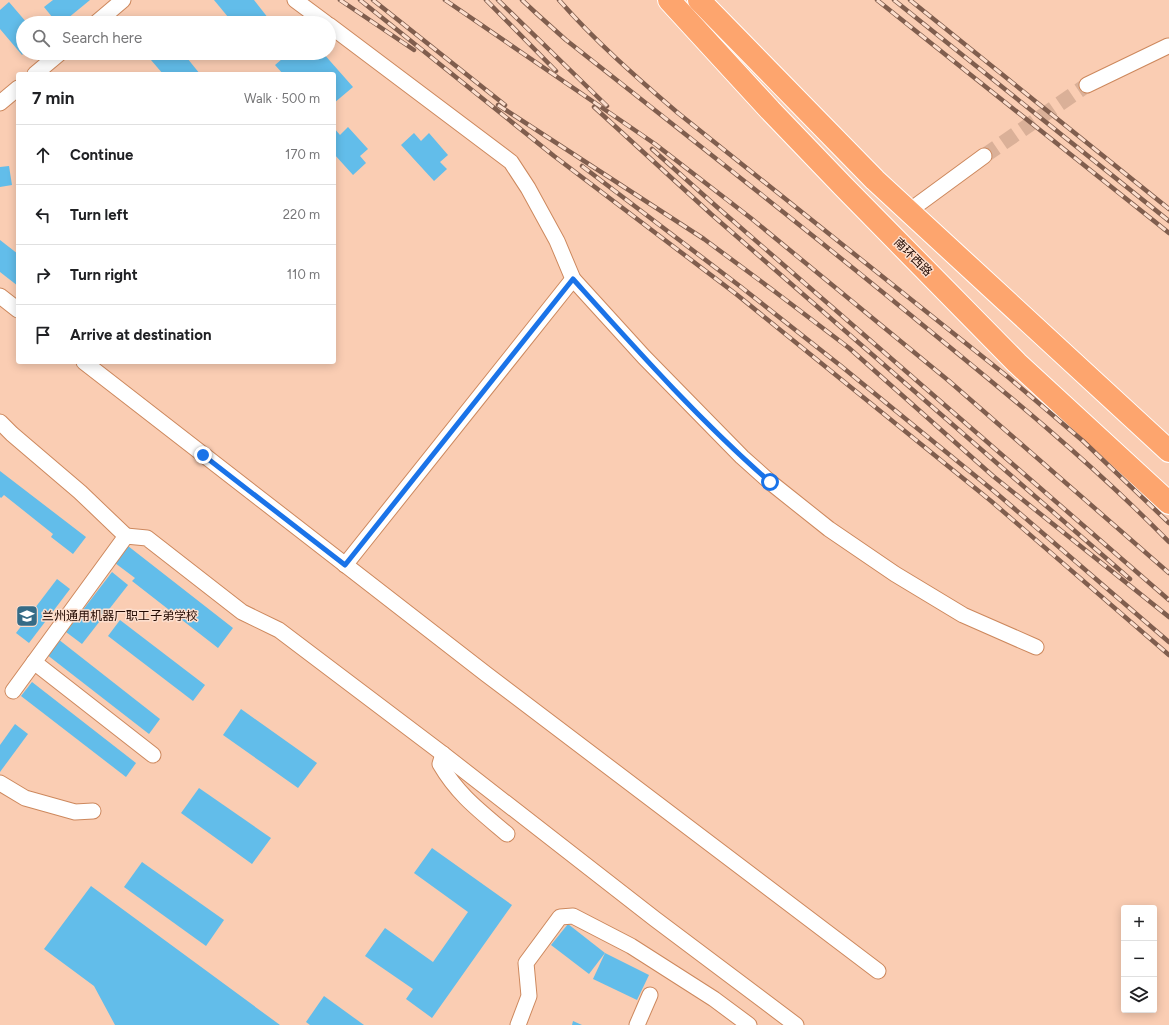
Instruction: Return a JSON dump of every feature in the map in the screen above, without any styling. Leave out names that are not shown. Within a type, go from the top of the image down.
[{"type":"highway","name":"南环西路","points":[[669,0],[780,121],[1017,363],[1169,503]]},
{"type":"highway","points":[[700,0],[875,180],[1169,451]]},
{"type":"street","points":[[104,16],[123,0]]},
{"type":"street","points":[[294,0],[316,16]]},
{"type":"street","points":[[336,31],[511,162],[528,188],[557,241],[573,279],[644,357],[742,457],[799,506],[861,552],[963,615],[1036,647]]},
{"type":"street","points":[[1087,85],[1168,46]]},
{"type":"street","points":[[37,72],[52,60]]},
{"type":"street","points":[[0,103],[16,90]]},
{"type":"street","points":[[909,211],[984,156]]},
{"type":"street","points":[[345,565],[573,279]]},
{"type":"street","points":[[0,296],[16,308]]},
{"type":"street","points":[[87,364],[492,678],[878,971]]},
{"type":"street","points":[[0,422],[80,492],[126,536],[147,538],[242,612],[279,630],[443,754],[655,919],[796,1025]]},
{"type":"street","points":[[13,691],[126,536]]},
{"type":"street","points":[[34,662],[153,755]]},
{"type":"street","points":[[443,754],[440,764],[449,780],[464,798],[507,834]]},
{"type":"street","points":[[0,783],[25,798],[75,812],[93,812]]},
{"type":"street","points":[[518,1025],[529,996],[526,963],[560,917],[567,916],[573,916],[631,946],[714,999],[749,1025]]},
{"type":"street","points":[[637,1025],[650,995]]},
{"type":"building","points":[[53,0],[90,0],[71,16],[51,16],[44,7]]},
{"type":"building","points":[[214,0],[254,0],[267,16],[227,16]]},
{"type":"building","points":[[9,2],[21,16],[16,16],[16,48],[0,29],[0,10]]},
{"type":"building","points":[[151,60],[189,60],[198,72],[161,72]]},
{"type":"building","points":[[281,60],[329,60],[353,87],[336,101],[336,72],[281,72],[275,65]]},
{"type":"building","points":[[348,127],[368,149],[360,156],[366,163],[353,175],[336,156],[336,130],[340,135]]},
{"type":"building","points":[[414,133],[421,141],[429,133],[448,155],[440,162],[447,169],[434,181],[401,145]]},
{"type":"building","points":[[9,166],[12,185],[0,187],[0,167]]},
{"type":"building","points":[[0,240],[16,252],[16,284],[0,272]]},
{"type":"building","points":[[0,471],[86,537],[73,554],[51,537],[53,534],[4,495],[1,498],[0,497]]},
{"type":"building","points":[[128,546],[233,628],[218,648],[132,581],[135,578],[115,563]]},
{"type":"building","points":[[112,572],[128,585],[82,644],[66,632]]},
{"type":"building","points":[[57,579],[70,589],[29,643],[16,633]]},
{"type":"building","points":[[120,620],[205,685],[193,701],[108,636]]},
{"type":"building","points":[[58,639],[160,719],[149,734],[46,654]]},
{"type":"building","points":[[32,682],[136,763],[126,777],[21,696]]},
{"type":"building","points":[[241,709],[317,763],[298,788],[223,735]]},
{"type":"building","points":[[15,724],[28,734],[0,772],[0,745]]},
{"type":"building","points":[[199,788],[271,838],[252,864],[181,813]]},
{"type":"building","points":[[432,848],[512,905],[432,1018],[406,999],[413,989],[365,956],[385,928],[433,962],[468,912],[414,873]]},
{"type":"building","points":[[142,862],[224,920],[206,946],[124,887]]},
{"type":"building","points":[[91,886],[280,1025],[115,1025],[94,986],[44,949]]},
{"type":"building","points":[[568,924],[605,953],[589,974],[551,945]]},
{"type":"building","points":[[605,953],[649,975],[637,1000],[593,979]]},
{"type":"building","points":[[324,996],[364,1025],[310,1025],[306,1022]]},
{"type":"building","points":[[573,1021],[582,1025],[572,1025]]},
{"type":"tunnel","points":[[984,156],[1087,85]]},
{"type":"railway","points":[[340,0],[414,50]]},
{"type":"railway","points":[[360,0],[554,156],[736,294],[991,501],[1169,655]]},
{"type":"railway","points":[[373,0],[505,105]]},
{"type":"railway","points":[[445,0],[655,144],[752,219],[949,381],[1169,573]]},
{"type":"railway","points":[[486,0],[556,71]]},
{"type":"railway","points":[[498,0],[607,106]]},
{"type":"railway","points":[[522,0],[566,40],[819,240],[1039,421],[1105,480],[1169,542]]},
{"type":"railway","points":[[559,0],[601,44],[678,113],[1008,377],[1083,441],[1169,523]]},
{"type":"railway","points":[[877,0],[1169,233]]},
{"type":"railway","points":[[894,0],[1169,221]]},
{"type":"railway","points":[[910,0],[1169,209]]},
{"type":"railway","points":[[498,105],[704,239],[849,348],[993,476],[1169,617]]},
{"type":"railway","points":[[594,107],[711,214],[1130,579]]},
{"type":"railway","points":[[652,149],[1169,600]]},
{"type":"railway","points":[[582,166],[741,287],[841,366],[995,492],[1169,642]]},
{"type":"place","name":"兰州通用机器厂职工子弟学校","points":[[27,616]]},
{"type":"route","points":[[203,455],[345,565],[573,279],[644,357],[742,457],[770,482]]}]
